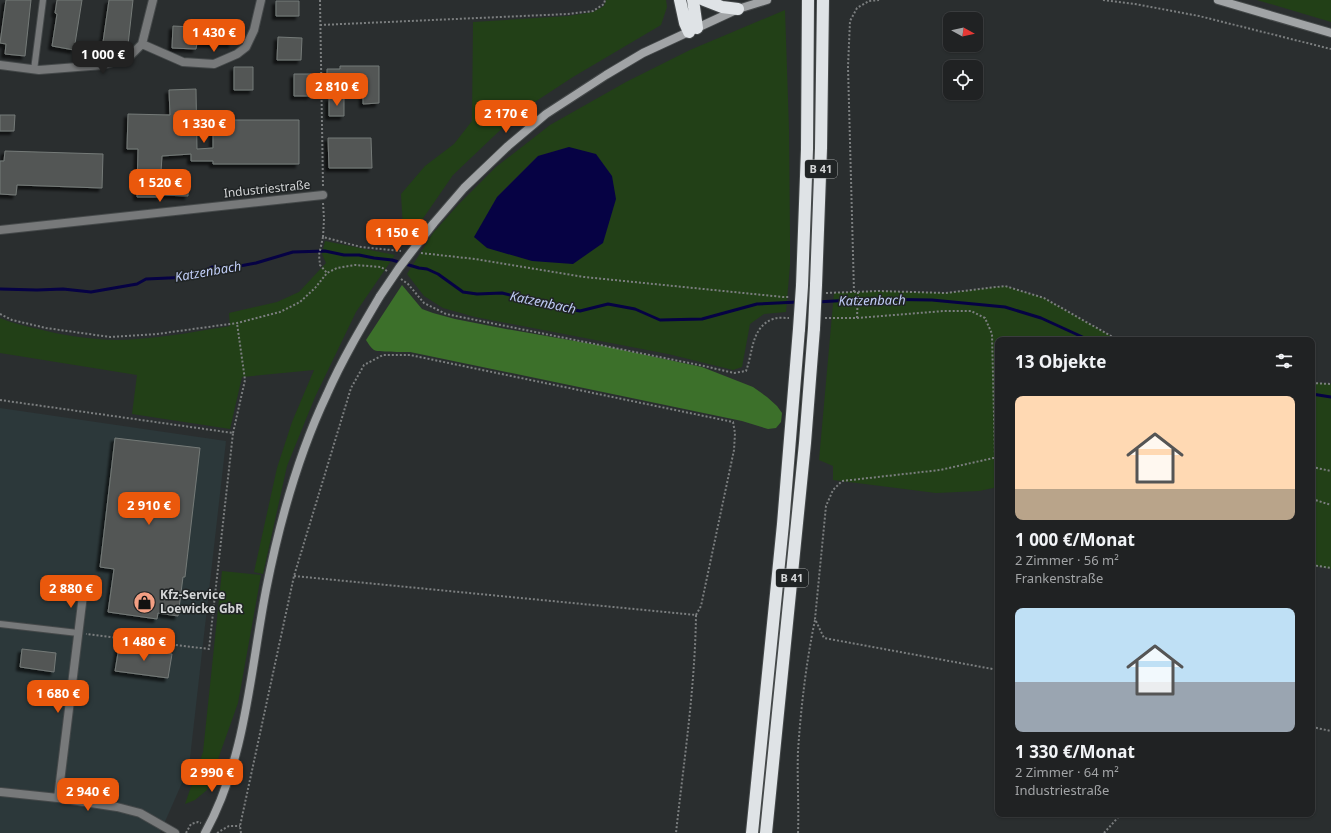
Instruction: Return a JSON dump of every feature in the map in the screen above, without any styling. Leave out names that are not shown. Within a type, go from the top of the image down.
[{"type":"highway","points":[[680,0],[685,23],[693,30]]},
{"type":"highway","points":[[693,0],[693,30]]},
{"type":"highway","points":[[704,0],[722,7],[738,9]]},
{"type":"highway","name":"B 41","points":[[752,829],[783,524],[802,286],[807,149],[808,0]]},
{"type":"highway","name":"B 41","points":[[766,830],[817,323],[823,0]]},
{"type":"main road","points":[[206,830],[226,787],[235,759],[266,591],[279,533],[300,462],[326,395],[348,350],[398,268],[464,188],[508,146],[546,114],[643,53],[738,9],[767,0]]},
{"type":"main road","points":[[1218,0],[1331,33]]},
{"type":"street","points":[[0,65],[39,70],[103,65],[129,57],[142,44],[153,0]]},
{"type":"street","points":[[142,44],[184,62],[214,64],[237,54],[246,47],[254,30],[261,0]]},
{"type":"street","name":"Industriestraße","points":[[0,230],[323,195]]},
{"type":"street","points":[[58,798],[84,587]]},
{"type":"street","points":[[1,792],[58,798],[117,807],[140,813],[175,833]]},
{"type":"lane","points":[[34,70],[43,0]]},
{"type":"lane","points":[[0,624],[78,633]]},
{"type":"path","points":[[320,0],[324,219],[323,237],[319,255],[320,265],[327,273]]},
{"type":"path","points":[[320,25],[568,14],[593,11],[604,4],[605,0]]},
{"type":"path","points":[[857,318],[848,67],[850,21],[857,8],[869,1],[879,0]]},
{"type":"path","points":[[1103,0],[1135,4],[1199,16],[1331,49]]},
{"type":"path","points":[[323,237],[361,247],[406,252]]},
{"type":"path","points":[[414,253],[475,259],[584,277],[701,290],[790,297]]},
{"type":"path","points":[[0,314],[12,320],[46,328],[110,337],[157,334],[237,323],[280,312],[300,302],[315,288],[327,273],[337,268],[355,265],[381,267],[392,274]]},
{"type":"path","points":[[397,277],[408,284],[424,302],[446,314],[734,373],[746,371],[750,361],[753,340],[761,326],[774,318],[789,318]]},
{"type":"path","points":[[818,290],[946,293],[1005,286],[1044,298],[1113,337]]},
{"type":"path","points":[[817,323],[857,318],[944,311],[971,311],[985,318],[992,334],[995,408]]},
{"type":"path","points":[[78,633],[209,649],[233,433],[245,380],[237,323]]},
{"type":"path","points":[[242,833],[240,826],[294,576],[351,388],[364,365],[383,355],[410,355],[733,422],[735,433],[734,450],[701,606],[696,615],[695,652],[690,712],[676,833]]},
{"type":"path","points":[[1315,383],[1331,384]]},
{"type":"path","points":[[0,400],[233,433]]},
{"type":"path","points":[[798,833],[798,751],[815,619],[826,506],[833,490],[842,481],[940,470],[995,458]]},
{"type":"path","points":[[1315,468],[1331,471]]},
{"type":"path","points":[[1315,500],[1331,505]]},
{"type":"path","points":[[1315,565],[1331,568]]},
{"type":"path","points":[[294,576],[696,615]]},
{"type":"path","points":[[815,619],[824,638],[995,669]]},
{"type":"path","points":[[1315,728],[1331,731]]},
{"type":"path","points":[[1104,833],[1118,817]]},
{"type":"path","points":[[186,833],[191,824],[198,822],[206,830]]},
{"type":"path","points":[[217,833],[229,826],[240,826]]},
{"type":"shaded area","points":[[569,147],[596,154],[612,176],[616,199],[603,243],[573,264],[532,261],[487,248],[474,237],[497,197],[538,156]]},
{"type":"shaded area","points":[[0,408],[226,441],[189,767],[160,833],[0,833]]},
{"type":"green space","points":[[606,0],[666,0],[667,7],[661,25],[573,77],[518,113],[453,175],[413,233],[403,228],[401,194],[425,166],[454,144],[472,121],[473,22],[568,16],[593,12],[604,6]]},
{"type":"green space","points":[[1257,0],[1331,0],[1331,22]]},
{"type":"green space","points":[[785,10],[789,129],[790,238],[790,265],[786,312],[764,314],[750,324],[742,367],[733,370],[668,354],[475,317],[443,308],[424,296],[407,274],[433,233],[458,205],[496,167],[550,125],[626,82],[690,50]],"holes":[[[569,147],[497,197],[538,156]]]},
{"type":"green space","points":[[325,241],[395,255],[356,312],[315,397],[287,466],[263,574],[254,572],[277,468],[292,422],[314,370],[242,377],[230,429],[132,414],[137,375],[0,353],[0,318],[23,326],[62,334],[112,340],[160,337],[230,326],[229,313],[277,302],[299,292],[326,263],[322,254]]},
{"type":"green space","points":[[402,285],[422,309],[433,313],[455,319],[604,346],[702,367],[753,387],[777,406],[782,413],[781,422],[776,428],[768,429],[742,421],[410,352],[376,351],[366,340]]},
{"type":"green space","points":[[1005,286],[1044,298],[1113,337],[995,337],[995,488],[979,491],[936,493],[833,480],[833,466],[819,460],[834,293],[879,291],[946,293]]},
{"type":"green space","points":[[1315,382],[1331,384],[1331,569],[1315,566]]},
{"type":"green space","points":[[222,571],[261,575],[238,703],[207,790],[195,800],[185,804],[203,752]]},
{"type":"building","points":[[6,0],[31,0],[25,56],[5,54],[6,44],[0,43]]},
{"type":"building","points":[[57,0],[82,0],[74,50],[52,46],[57,14],[55,13]]},
{"type":"building","points":[[109,0],[133,0],[128,45],[103,42]]},
{"type":"building","points":[[276,1],[299,1],[299,16],[276,16]]},
{"type":"building","points":[[212,24],[233,25],[232,44],[197,43],[196,49],[172,48],[173,26],[212,28]]},
{"type":"building","points":[[278,37],[302,38],[301,60],[277,60]]},
{"type":"building","points":[[340,66],[379,66],[379,103],[363,104],[363,88],[340,88],[340,78],[327,78],[327,69],[340,69]]},
{"type":"building","points":[[234,67],[253,67],[253,90],[234,90]]},
{"type":"building","points":[[294,74],[311,74],[311,96],[294,96]]},
{"type":"building","points":[[196,89],[197,149],[213,148],[213,120],[299,120],[299,164],[213,164],[213,161],[191,161],[191,154],[162,156],[161,172],[188,173],[188,196],[161,195],[161,197],[137,197],[138,149],[127,149],[128,114],[170,115],[169,90]]},
{"type":"building","points":[[344,97],[344,116],[329,116],[329,98]]},
{"type":"building","points":[[0,115],[15,115],[14,131],[0,131]]},
{"type":"building","points":[[328,138],[371,138],[372,168],[329,168]]},
{"type":"building","points":[[5,151],[103,154],[102,188],[17,185],[16,195],[0,194],[0,161],[4,161]]},
{"type":"building","points":[[115,438],[200,448],[185,577],[183,577],[178,616],[158,613],[157,619],[108,612],[114,569],[100,567]]},
{"type":"building","points":[[119,647],[172,654],[168,678],[115,671]]},
{"type":"building","points":[[22,649],[56,653],[54,672],[20,667]]},
{"type":"waterway","name":"Katzenbach","points":[[0,289],[63,289],[91,292],[137,284],[146,279],[191,277],[212,267],[229,268],[256,263],[293,252],[325,251],[344,255],[359,255],[392,260],[427,269],[438,274],[463,292],[477,294],[502,293],[556,307],[580,311],[608,304],[635,309],[660,320],[702,319],[757,304],[798,302]]},
{"type":"waterway","name":"Katzenbach","points":[[817,302],[869,299],[932,300],[1005,307],[1041,318],[1082,337]]},
{"type":"waterway","name":"Katzenbach","points":[[1315,394],[1331,397]]},
{"type":"place","name":"Kfz-Service Loewicke GbR","points":[[145,602]]}]
